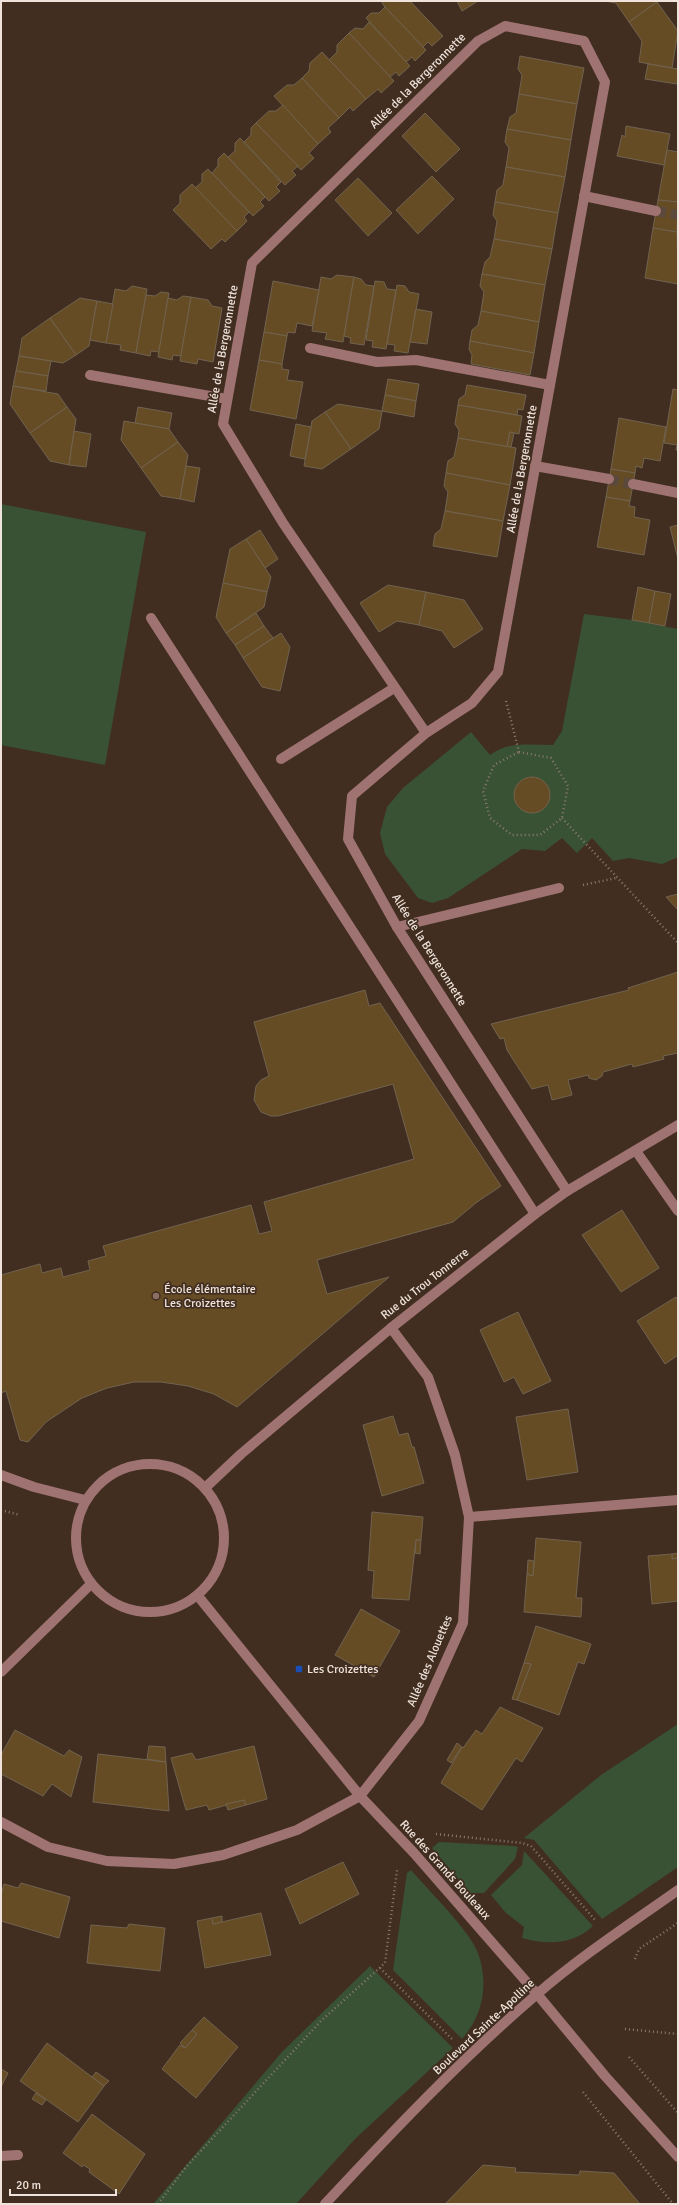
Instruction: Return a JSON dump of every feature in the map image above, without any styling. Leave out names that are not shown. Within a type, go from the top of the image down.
[{"type":"street","name":"Allée de la Bergeronnette","points":[[426,733],[282,523],[223,424],[252,263],[478,41],[505,26],[584,41],[605,82],[498,672],[472,703],[426,733],[352,796],[348,839],[397,927],[567,1191]]},
{"type":"street","points":[[584,196],[656,212]]},
{"type":"street","points":[[310,348],[377,362],[416,360],[550,385]]},
{"type":"street","points":[[90,375],[227,399]]},
{"type":"street","points":[[535,466],[609,479]]},
{"type":"street","points":[[633,484],[678,493]]},
{"type":"street","points":[[151,618],[535,1214]]},
{"type":"street","points":[[281,759],[394,688]]},
{"type":"street","points":[[397,927],[559,888]]},
{"type":"street","name":"Rue du Trou Tonnerre","points":[[206,1487],[241,1454],[391,1328],[535,1214],[567,1191],[678,1125]]},
{"type":"street","points":[[636,1151],[678,1211]]},
{"type":"street","name":"Allée des Alouettes","points":[[360,1796],[418,1721],[463,1623],[469,1517],[455,1455],[428,1377],[391,1328]]},
{"type":"street","points":[[143,1463],[167,1464],[188,1474],[206,1487],[219,1508],[224,1530],[223,1554],[215,1575],[198,1596],[180,1606],[156,1612],[132,1610],[109,1600],[91,1584],[80,1564],[75,1543],[77,1521],[85,1500],[100,1482],[120,1469],[143,1463]]},
{"type":"street","points":[[1,1476],[34,1487],[85,1500]]},
{"type":"street","points":[[469,1517],[678,1500]]},
{"type":"street","points":[[1,1672],[91,1584]]},
{"type":"street","name":"Rue des Grands Bouleaux","points":[[198,1596],[360,1796],[414,1853],[537,1994],[605,2076],[678,2157]]},
{"type":"street","points":[[1,1822],[48,1847],[107,1860],[174,1864],[223,1855],[296,1830],[360,1796]]},
{"type":"street","name":"Boulevard Sainte-Apolline","points":[[325,2204],[375,2150],[468,2057],[537,1994],[610,1938],[678,1890]]},
{"type":"street","points":[[1,2156],[18,2156]]},
{"type":"path","points":[[498,672],[519,752]]},
{"type":"path","points":[[519,752],[550,758],[568,786],[562,818],[540,835],[512,835],[490,818],[483,790],[494,765],[519,752]]},
{"type":"path","points":[[562,818],[678,943]]},
{"type":"path","points":[[1,1510],[20,1515]]},
{"type":"path","points":[[436,1834],[522,1842],[531,1846],[597,1922]]},
{"type":"path","points":[[158,2204],[186,2167],[316,2027],[385,1963],[397,1869],[401,1866]]},
{"type":"path","points":[[635,1959],[639,1949],[678,1923]]},
{"type":"path","points":[[380,1968],[456,2043]]},
{"type":"path","points":[[625,2029],[678,2034]]},
{"type":"path","points":[[629,2057],[678,2113]]},
{"type":"path","points":[[583,2092],[674,2204]]},
{"type":"green space","points":[[1,504],[146,532],[105,765],[1,745]]},
{"type":"green space","points":[[584,614],[632,620],[678,629],[678,857],[662,864],[629,858],[613,861],[592,838],[577,853],[562,838],[545,851],[522,849],[448,898],[432,903],[418,898],[385,854],[380,833],[387,807],[403,788],[471,732],[490,755],[512,746],[528,744],[553,745],[562,731]]},
{"type":"green space","points":[[678,1724],[678,1867],[602,1919],[534,1840],[524,1838],[601,1775]]},
{"type":"green space","points":[[439,1842],[518,1847],[515,1859],[484,1893],[470,1893],[432,1848]]},
{"type":"green space","points":[[524,1851],[593,1926],[577,1937],[559,1942],[541,1942],[522,1938],[524,1927],[506,1913],[491,1895],[522,1865]]},
{"type":"green space","points":[[411,1870],[458,1922],[474,1944],[478,1953],[483,1976],[482,1999],[475,2020],[462,2039],[393,1970],[407,1873]]},
{"type":"green space","points":[[370,1966],[453,2048],[355,2139],[296,2204],[153,2204],[282,2052]]},
{"type":"building","points":[[384,1],[410,1],[443,36],[432,46],[428,42],[423,47],[385,7],[382,3]]},
{"type":"building","points":[[457,1],[478,1],[462,11]]},
{"type":"building","points":[[605,1],[657,2],[629,22],[616,3]]},
{"type":"building","points":[[657,2],[678,31],[672,68],[639,62],[642,41],[629,22]]},
{"type":"building","points":[[385,7],[426,50],[415,61],[412,57],[406,62],[366,18],[371,13],[379,13]]},
{"type":"building","points":[[369,22],[410,66],[399,76],[396,72],[390,77],[349,33],[355,28],[363,29]]},
{"type":"building","points":[[349,33],[394,81],[381,93],[378,89],[366,99],[329,60],[337,52],[337,45]]},
{"type":"building","points":[[322,52],[366,99],[353,111],[350,107],[339,118],[302,78],[309,71],[310,63]]},
{"type":"building","points":[[520,56],[584,68],[577,104],[519,94],[522,75],[518,69]]},
{"type":"building","points":[[648,64],[678,69],[677,84],[645,79]]},
{"type":"building","points":[[302,78],[339,118],[328,128],[331,132],[318,144],[274,96],[287,85],[294,85]]},
{"type":"building","points":[[519,94],[577,104],[571,140],[507,129],[510,117],[516,113]]},
{"type":"building","points":[[283,105],[318,144],[309,153],[314,158],[301,170],[256,123],[269,111],[276,111]]},
{"type":"building","points":[[425,113],[460,149],[436,172],[402,136]]},
{"type":"building","points":[[256,123],[298,166],[292,171],[296,175],[285,185],[244,142],[251,135],[251,128]]},
{"type":"building","points":[[626,126],[670,134],[664,165],[617,156],[622,135],[625,137]]},
{"type":"building","points":[[507,129],[571,140],[565,177],[506,167],[509,148],[505,142]]},
{"type":"building","points":[[240,138],[281,182],[276,187],[280,191],[269,201],[228,157],[235,151],[235,143]]},
{"type":"building","points":[[667,150],[678,152],[678,202],[658,200]]},
{"type":"building","points":[[224,153],[265,197],[260,202],[264,206],[253,216],[212,173],[218,166],[218,159]]},
{"type":"building","points":[[506,167],[565,177],[558,213],[495,202],[497,190],[503,185]]},
{"type":"building","points":[[208,169],[249,212],[244,217],[247,221],[237,231],[195,188],[202,182],[202,174]]},
{"type":"building","points":[[432,176],[454,199],[418,234],[396,210]]},
{"type":"building","points":[[358,178],[392,213],[368,236],[335,200]]},
{"type":"building","points":[[192,184],[237,231],[225,242],[222,239],[211,249],[173,210],[180,203],[180,195]]},
{"type":"building","points":[[658,200],[678,202],[677,232],[653,228]]},
{"type":"building","points":[[495,202],[558,213],[552,249],[494,239],[497,221],[493,215]]},
{"type":"building","points":[[653,228],[677,232],[678,284],[645,278]]},
{"type":"building","points":[[494,239],[552,249],[545,285],[482,274],[485,262],[490,257]]},
{"type":"building","points":[[482,274],[545,285],[539,322],[481,311],[484,292],[480,286]]},
{"type":"building","points":[[337,275],[354,277],[343,342],[325,339],[327,333],[312,331],[321,277],[331,279]]},
{"type":"building","points":[[354,277],[361,279],[366,285],[374,286],[364,345],[350,343],[351,338],[344,336]]},
{"type":"building","points":[[273,281],[319,290],[312,326],[297,323],[295,333],[288,332],[287,336],[264,332]]},
{"type":"building","points":[[375,281],[384,282],[387,289],[396,290],[386,349],[372,347],[373,341],[366,340]]},
{"type":"building","points":[[397,285],[405,286],[409,292],[419,294],[408,353],[394,351],[395,345],[387,344]]},
{"type":"building","points":[[132,286],[147,289],[136,353],[120,350],[121,345],[106,343],[115,289],[126,291]]},
{"type":"building","points":[[161,292],[169,293],[159,352],[151,351],[150,356],[136,353],[146,295],[155,296]]},
{"type":"building","points":[[183,296],[191,297],[181,356],[173,355],[172,360],[158,357],[168,298],[177,300]]},
{"type":"building","points":[[191,297],[208,300],[212,306],[222,308],[213,362],[198,359],[197,364],[180,361]]},
{"type":"building","points":[[80,298],[97,301],[89,346],[76,355],[50,318]]},
{"type":"building","points":[[97,301],[113,304],[106,343],[90,340]]},
{"type":"building","points":[[416,309],[432,312],[427,344],[410,342]]},
{"type":"building","points":[[481,311],[539,322],[534,353],[470,341],[472,330],[478,325]]},
{"type":"building","points":[[50,318],[76,355],[63,363],[19,356],[22,338]]},
{"type":"building","points":[[264,332],[287,336],[282,364],[259,360]]},
{"type":"building","points":[[470,341],[534,353],[530,375],[471,364],[472,355],[469,349]]},
{"type":"building","points":[[19,356],[51,361],[48,376],[16,371]]},
{"type":"building","points":[[259,360],[282,364],[282,369],[289,370],[287,380],[303,382],[296,419],[250,410]]},
{"type":"building","points":[[16,371],[48,376],[46,391],[13,386]]},
{"type":"building","points":[[388,379],[419,384],[416,401],[385,395]]},
{"type":"building","points":[[467,385],[526,395],[523,410],[518,409],[517,415],[458,405],[459,399],[465,395]]},
{"type":"building","points":[[13,386],[58,394],[67,407],[30,433],[10,404]]},
{"type":"building","points":[[673,389],[678,390],[678,450],[676,450],[677,445],[664,443]]},
{"type":"building","points":[[385,395],[416,401],[414,417],[382,411]]},
{"type":"building","points":[[338,404],[382,411],[379,429],[351,449],[325,412]]},
{"type":"building","points":[[458,405],[522,416],[519,434],[510,432],[507,447],[458,438],[459,430],[455,424]]},
{"type":"building","points":[[67,407],[76,419],[69,465],[50,461],[30,433]]},
{"type":"building","points":[[138,407],[172,413],[169,429],[135,423]]},
{"type":"building","points":[[325,412],[351,449],[322,469],[304,466],[312,421]]},
{"type":"building","points":[[619,418],[666,427],[660,461],[644,458],[642,468],[636,466],[635,473],[611,469]]},
{"type":"building","points":[[124,421],[169,429],[178,442],[141,468],[121,440]]},
{"type":"building","points":[[296,424],[311,427],[305,459],[290,456]]},
{"type":"building","points":[[74,431],[91,434],[86,467],[69,465]]},
{"type":"building","points":[[510,432],[514,433],[511,447],[507,447]]},
{"type":"building","points":[[458,438],[516,448],[510,485],[446,473],[448,461],[454,457]]},
{"type":"building","points":[[178,442],[188,455],[180,499],[161,496],[141,468]]},
{"type":"building","points":[[186,466],[200,468],[194,502],[180,499]]},
{"type":"building","points":[[611,469],[635,473],[630,501],[606,497]]},
{"type":"building","points":[[446,473],[510,485],[503,521],[445,511],[448,492],[444,486]]},
{"type":"building","points":[[606,497],[630,501],[629,506],[635,507],[634,517],[650,520],[644,555],[597,547]]},
{"type":"building","points":[[445,511],[503,521],[497,557],[433,546],[435,534],[441,529]]},
{"type":"building","points":[[678,525],[678,559],[670,527]]},
{"type":"building","points":[[260,530],[278,559],[265,568],[246,539]]},
{"type":"building","points":[[246,539],[271,577],[267,592],[223,583],[230,549]]},
{"type":"building","points":[[223,583],[267,592],[264,607],[226,633],[216,617]]},
{"type":"building","points":[[388,585],[426,592],[419,625],[397,621],[379,632],[360,603]]},
{"type":"building","points":[[638,587],[655,591],[649,623],[632,620]]},
{"type":"building","points":[[655,591],[671,594],[665,626],[649,623]]},
{"type":"building","points":[[426,592],[464,600],[483,629],[454,648],[442,631],[419,625]]},
{"type":"building","points":[[256,613],[264,626],[235,645],[226,633]]},
{"type":"building","points":[[264,626],[273,638],[243,658],[235,645]]},
{"type":"building","points":[[281,633],[290,647],[280,691],[262,687],[243,658]]},
{"type":"building","points":[[532,777],[542,780],[547,785],[550,795],[547,805],[542,810],[532,813],[522,810],[517,805],[514,795],[517,785],[522,780]]},
{"type":"building","points":[[678,894],[678,910],[666,897]]},
{"type":"building","points":[[678,972],[678,1053],[663,1056],[664,1059],[633,1067],[632,1064],[603,1072],[602,1076],[596,1080],[589,1078],[588,1075],[568,1080],[572,1095],[552,1100],[548,1085],[532,1089],[507,1050],[504,1038],[500,1039],[491,1024],[629,990],[628,988]]},
{"type":"building","points":[[365,990],[369,1006],[380,1003],[501,1186],[477,1202],[453,1222],[317,1260],[327,1294],[389,1277],[237,1407],[214,1394],[188,1386],[161,1382],[134,1382],[107,1388],[82,1398],[46,1422],[28,1442],[20,1440],[6,1391],[1,1393],[1,1275],[40,1264],[42,1273],[61,1268],[63,1277],[90,1270],[88,1261],[106,1256],[103,1246],[251,1205],[259,1234],[272,1231],[264,1202],[414,1159],[393,1084],[278,1116],[271,1116],[261,1112],[254,1100],[256,1086],[261,1080],[269,1076],[254,1022]]},
{"type":"building","points":[[622,1210],[659,1268],[621,1292],[582,1235]]},
{"type":"building","points":[[676,1297],[678,1300],[678,1355],[665,1364],[637,1321]]},
{"type":"building","points":[[518,1312],[551,1381],[523,1394],[514,1377],[504,1382],[480,1330]]},
{"type":"building","points":[[568,1409],[578,1472],[527,1480],[516,1417]]},
{"type":"building","points":[[393,1416],[399,1435],[408,1433],[412,1447],[414,1447],[424,1483],[382,1496],[363,1425]]},
{"type":"building","points":[[372,1512],[423,1517],[421,1540],[416,1540],[409,1600],[372,1598],[374,1571],[368,1570]]},
{"type":"building","points":[[536,1538],[581,1542],[576,1598],[582,1598],[581,1617],[524,1612],[527,1574],[533,1576]]},
{"type":"building","points":[[416,1540],[421,1540],[420,1554],[415,1553]]},
{"type":"building","points":[[678,1553],[678,1558],[672,1559],[672,1554]]},
{"type":"building","points":[[672,1554],[672,1559],[678,1558],[678,1601],[652,1604],[648,1556]]},
{"type":"building","points":[[528,1560],[534,1561],[533,1576],[527,1574]]},
{"type":"building","points":[[361,1609],[400,1631],[374,1677],[335,1655]]},
{"type":"building","points":[[536,1626],[591,1644],[584,1664],[578,1662],[559,1715],[517,1700],[531,1664],[524,1663]]},
{"type":"building","points":[[524,1663],[531,1664],[517,1700],[512,1699]]},
{"type":"building","points":[[500,1707],[543,1728],[522,1762],[516,1758],[482,1810],[441,1783],[462,1747],[463,1748],[476,1730],[482,1734]]},
{"type":"building","points":[[15,1730],[64,1756],[69,1750],[82,1757],[71,1797],[52,1784],[43,1796],[1,1774],[1,1755]]},
{"type":"building","points":[[457,1743],[462,1747],[451,1763],[447,1760]]},
{"type":"building","points":[[149,1746],[165,1747],[166,1762],[147,1759]]},
{"type":"building","points":[[254,1746],[267,1799],[246,1805],[244,1800],[209,1810],[207,1805],[186,1810],[171,1758],[192,1753],[196,1760]]},
{"type":"building","points":[[98,1754],[166,1762],[169,1811],[93,1802]]},
{"type":"building","points":[[244,1800],[246,1805],[228,1810],[226,1804]]},
{"type":"building","points":[[343,1862],[359,1894],[300,1924],[285,1889]]},
{"type":"building","points":[[21,1883],[70,1897],[59,1938],[1,1921],[1,1895],[4,1884],[18,1888]]},
{"type":"building","points":[[261,1913],[271,1955],[205,1968],[197,1921],[212,1918],[213,1924]]},
{"type":"building","points":[[222,1916],[222,1922],[213,1924],[212,1918]]},
{"type":"building","points":[[129,1924],[165,1928],[160,1971],[87,1963],[91,1925],[127,1928]]},
{"type":"building","points":[[204,2017],[238,2047],[196,2098],[162,2069],[180,2045],[185,2048],[197,2034],[192,2030]]},
{"type":"building","points":[[192,2030],[197,2034],[185,2048],[180,2043]]},
{"type":"building","points":[[47,2043],[104,2086],[78,2122],[20,2081]]},
{"type":"building","points":[[1,2069],[8,2073],[1,2087]]},
{"type":"building","points":[[96,2072],[109,2081],[104,2086],[92,2077]]},
{"type":"building","points":[[36,2093],[46,2100],[42,2105],[32,2099]]},
{"type":"building","points":[[92,2114],[145,2154],[119,2194],[89,2172],[90,2169],[83,2165],[82,2167],[63,2153]]},
{"type":"building","points":[[483,2165],[516,2168],[515,2172],[579,2175],[580,2171],[614,2173],[640,2204],[445,2204]]},
{"type":"tunnel","points":[[656,211],[678,215]]},
{"type":"tunnel","points":[[609,479],[633,484]]},
{"type":"place","name":"École élémentaire Les Croizettes","points":[[156,1296]]},
{"type":"place","name":"Les Croizettes","points":[[299,1669]]}]
